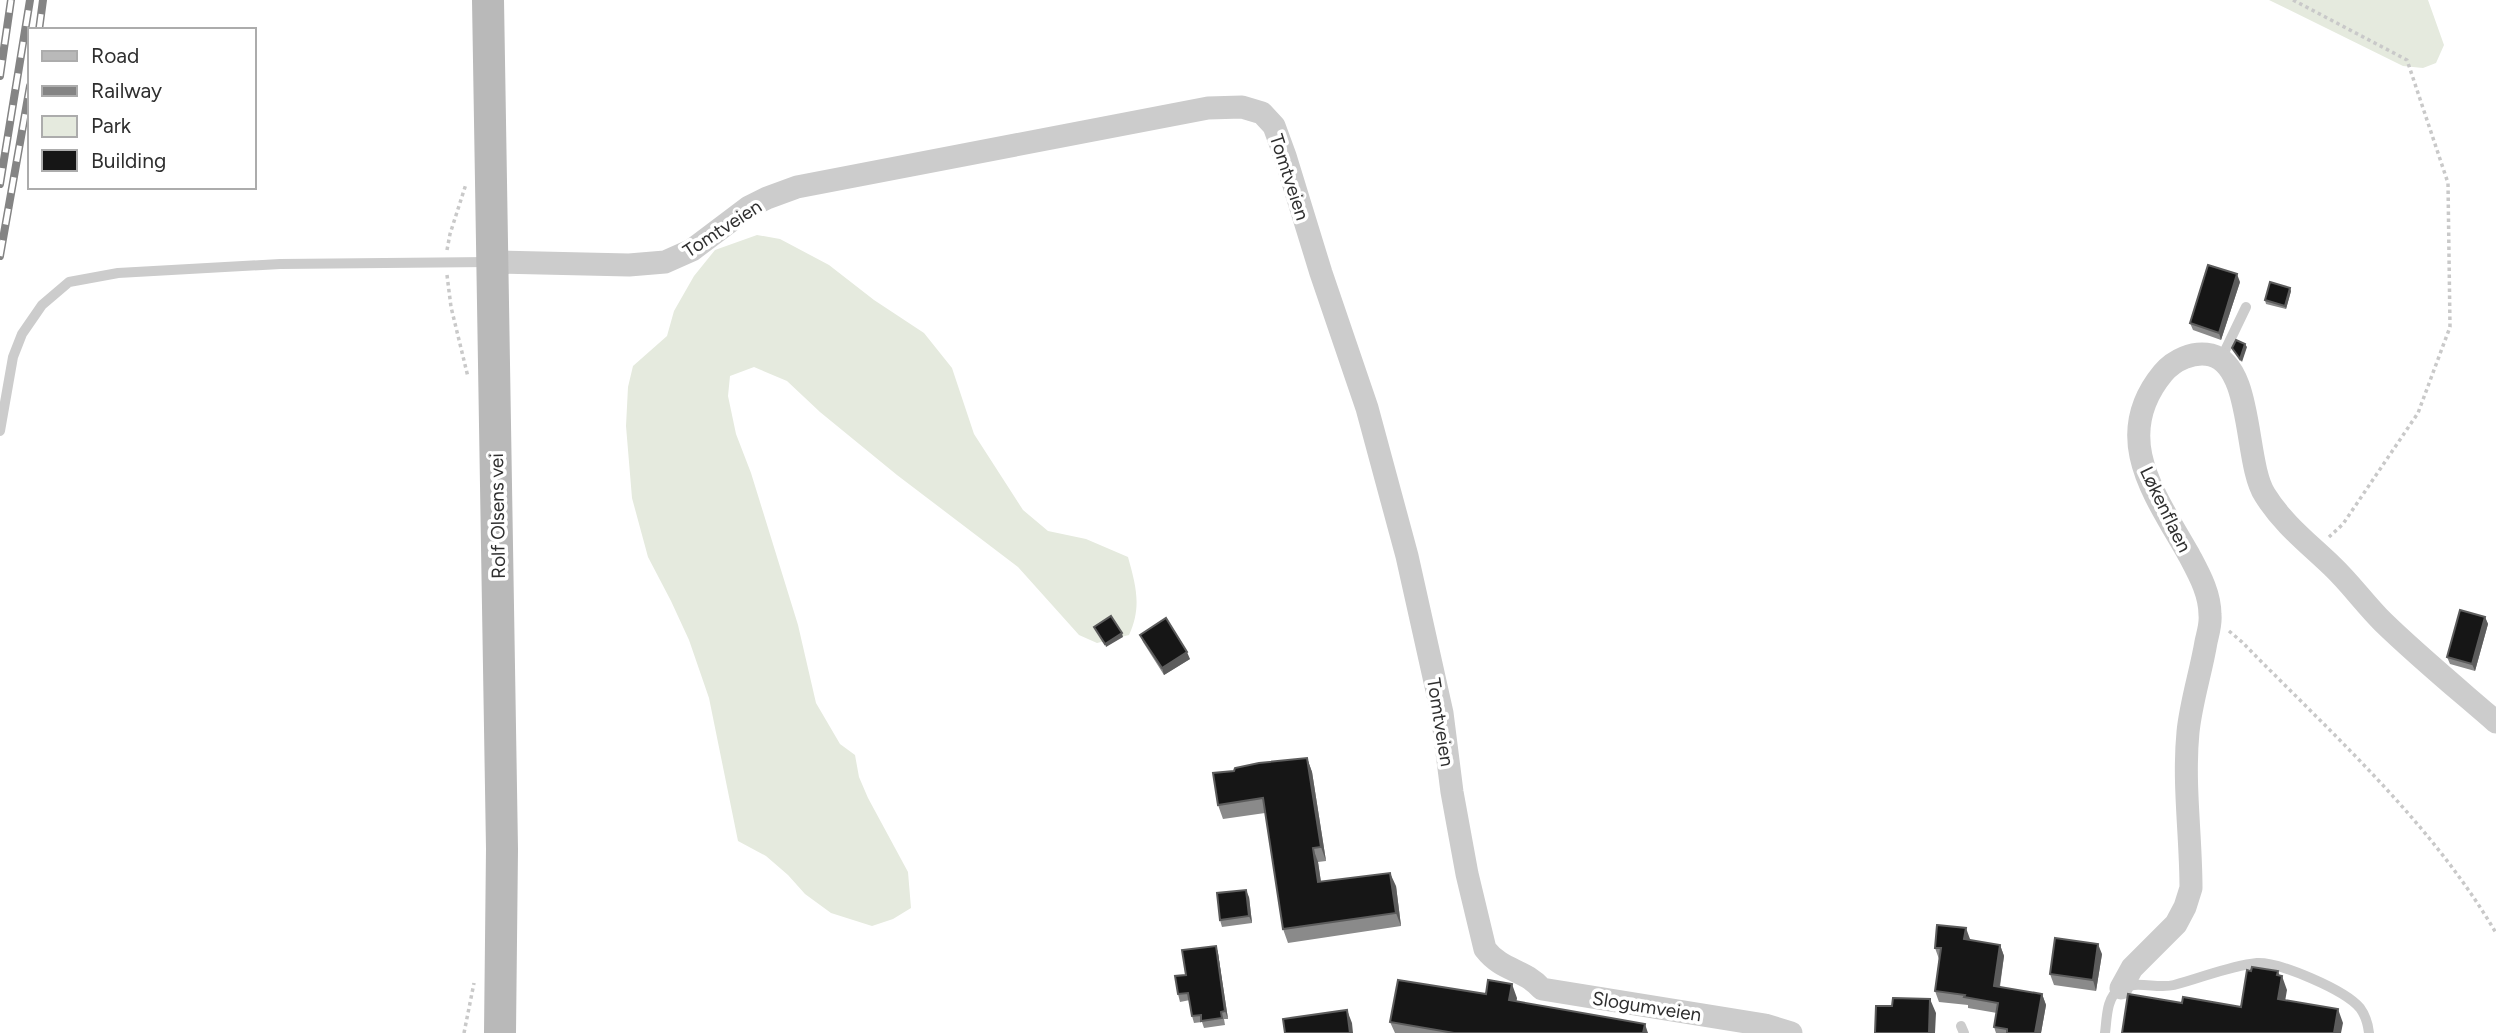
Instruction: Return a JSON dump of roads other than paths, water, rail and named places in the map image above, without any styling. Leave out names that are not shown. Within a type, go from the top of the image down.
[{"type":"main road","name":"Rolf Olsens vei","points":[[488,0],[502,849],[500,1033]]},
{"type":"street","name":"Tomtveien","points":[[493,262],[629,265],[664,262],[692,250],[749,207],[797,187],[1208,108],[1242,107],[1262,113],[1274,126],[1285,156],[1367,408],[1407,556],[1442,713],[1452,792],[1467,874],[1485,949],[1493,959],[1531,977],[1542,989]]},
{"type":"street","name":"Løkenflaen","points":[[2121,988],[2132,968],[2176,924],[2191,888],[2185,765],[2189,728],[2211,617],[2201,578],[2153,492],[2142,465],[2138,426],[2146,396],[2166,369],[2190,355],[2210,355],[2221,359]]},
{"type":"street","points":[[2221,359],[2240,388],[2260,487],[2275,511],[2332,566],[2382,620],[2496,722]]},
{"type":"street","name":"Slogumveien","points":[[1542,989],[1765,1025],[1791,1033]]},
{"type":"lane","points":[[0,431],[13,357],[22,334],[42,305],[69,282],[118,273],[279,264],[493,262]]},
{"type":"lane","points":[[2221,359],[2246,307]]},
{"type":"lane","points":[[2105,1033],[2109,1003],[2121,988],[2171,985],[2227,968],[2260,963],[2317,981],[2350,1000],[2367,1021],[2369,1033]]},
{"type":"railway","points":[[0,76],[11,0]]},
{"type":"railway","points":[[0,184],[30,0]]},
{"type":"railway","points":[[39,28],[43,0]]},
{"type":"railway","points":[[0,256],[28,97]]}]
